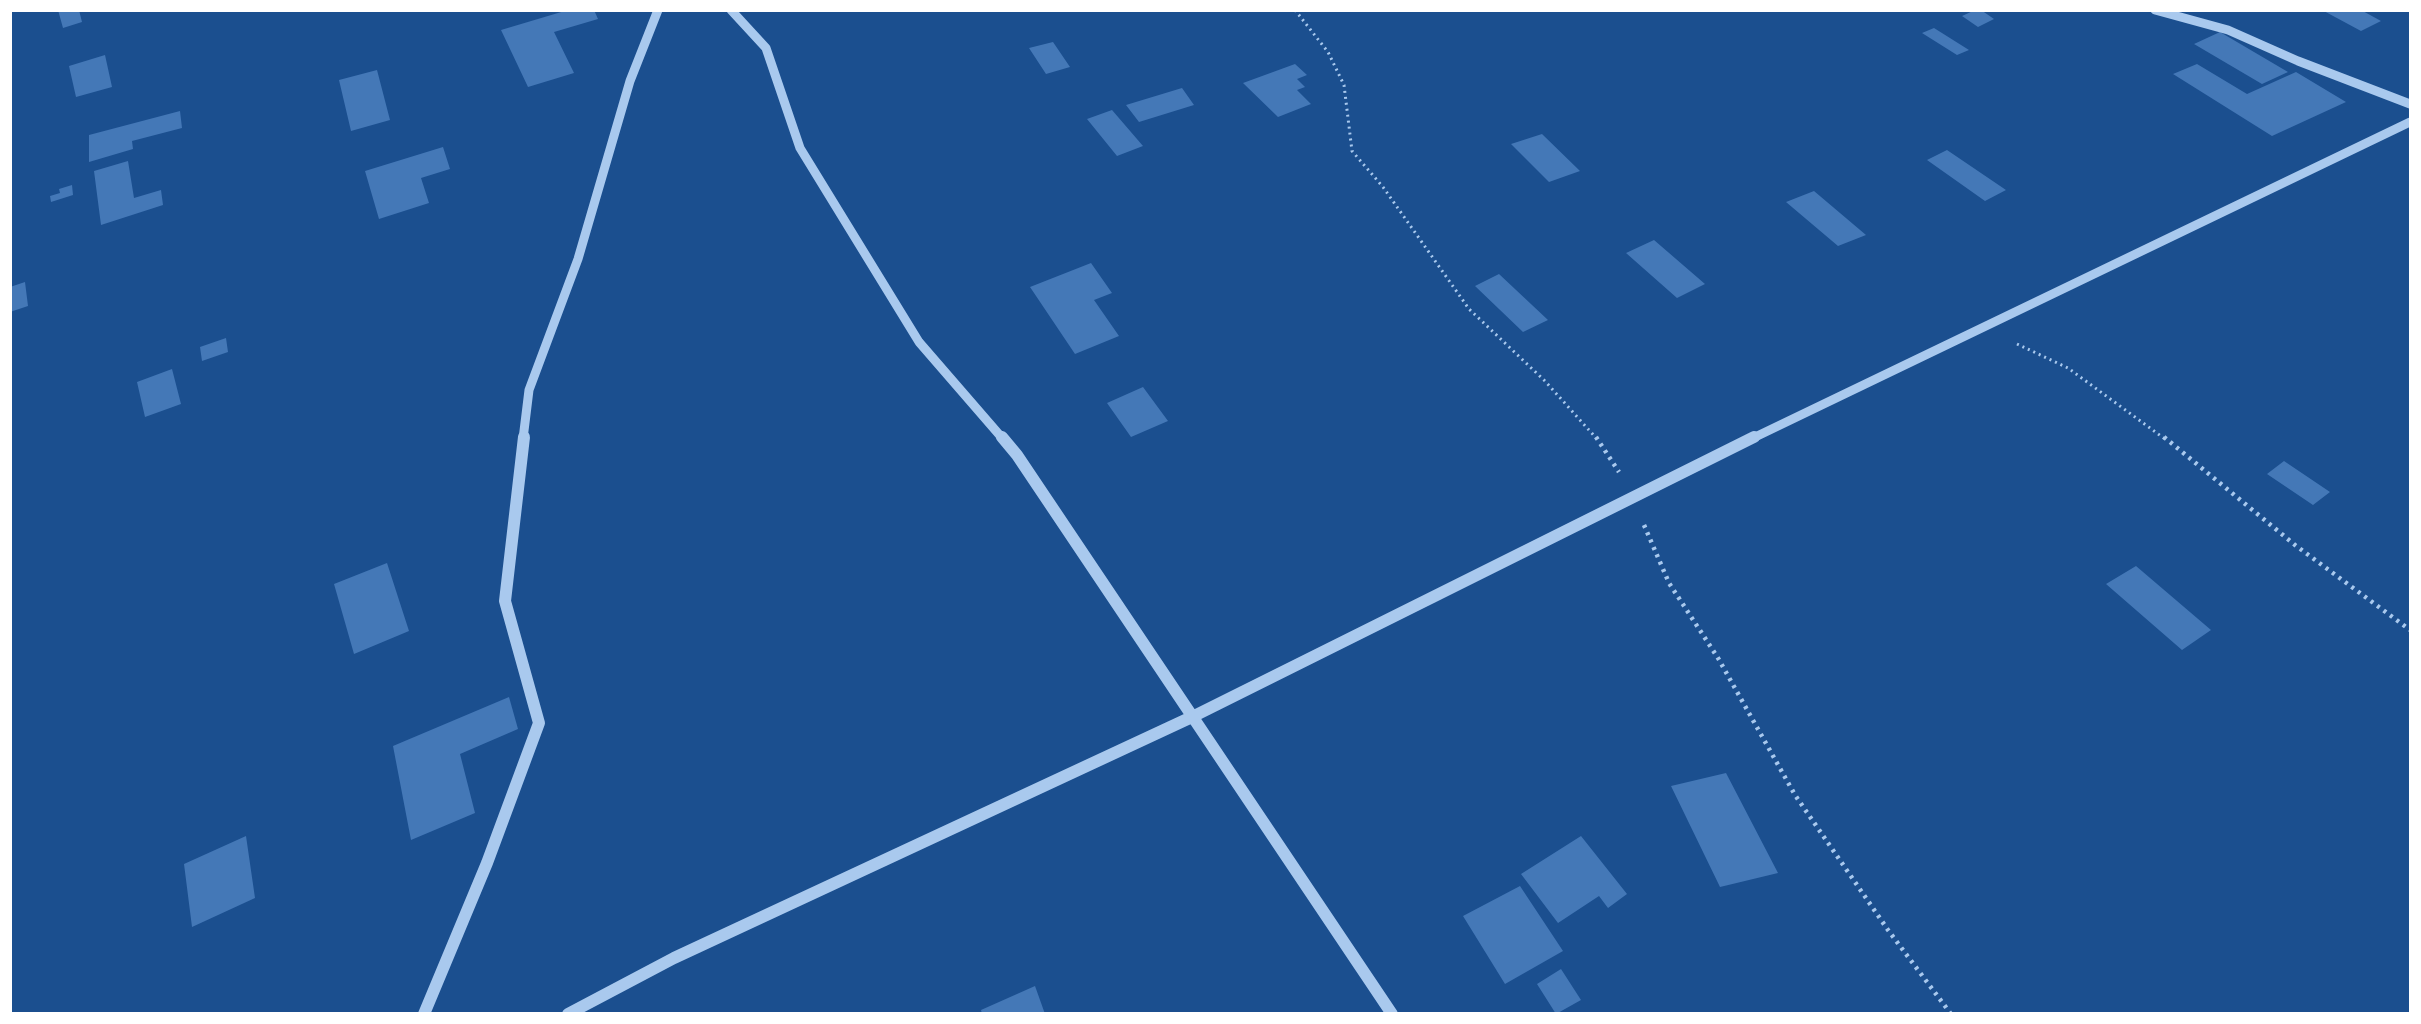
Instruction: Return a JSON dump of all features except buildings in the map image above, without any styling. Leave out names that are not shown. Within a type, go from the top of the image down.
[{"type":"street","points":[[424,1014],[487,863],[539,723],[506,601],[529,390],[578,259],[630,81],[658,10]]},
{"type":"street","points":[[731,10],[766,48],[800,148],[919,342],[1017,455],[1392,1014]]},
{"type":"street","points":[[2155,10],[2228,30],[2298,62],[2410,104]]},
{"type":"street","points":[[568,1014],[674,958],[1194,716],[1974,330],[2410,122]]},
{"type":"path","points":[[1974,330],[2030,348],[2068,368],[2153,428],[2268,524],[2410,630]]}]
